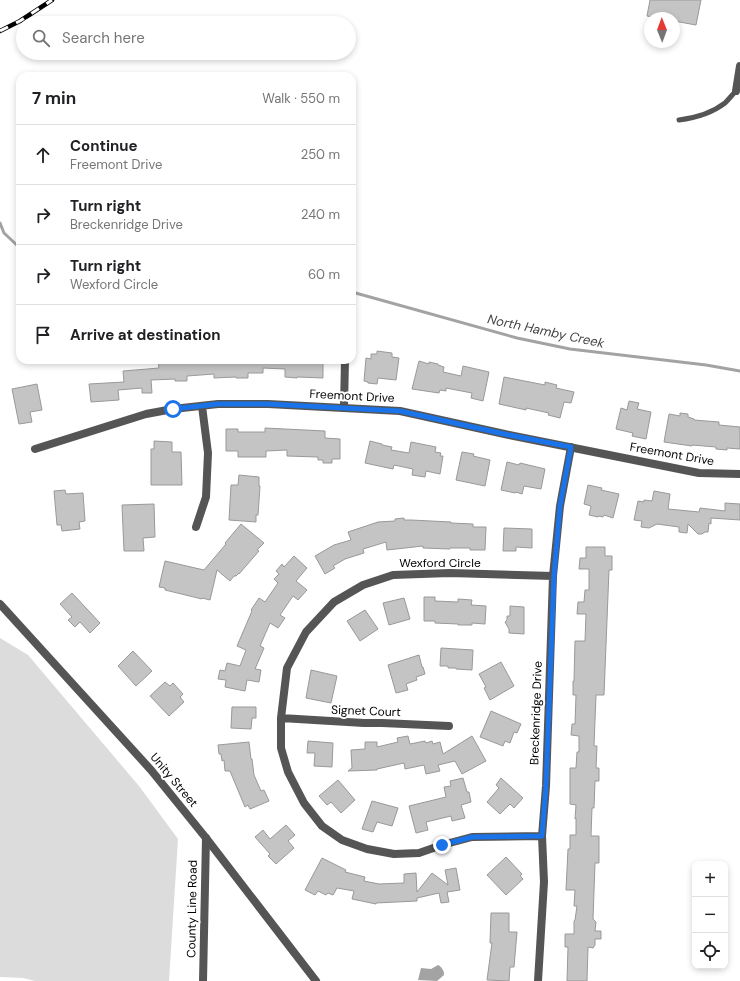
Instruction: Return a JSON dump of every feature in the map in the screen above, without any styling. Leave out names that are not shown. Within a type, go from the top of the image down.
[{"type":"street","points":[[736,91],[740,66]]},
{"type":"street","points":[[344,407],[345,364]]},
{"type":"street","name":"Freemont Drive","points":[[34,449],[146,414],[173,409],[218,404],[268,404],[400,411],[509,435],[699,473],[740,474]]},
{"type":"street","points":[[196,527],[206,497],[208,453],[202,406]]},
{"type":"street","name":"Breckenridge Drive","points":[[538,981],[544,882],[542,836],[546,786],[554,576],[560,506],[571,447]]},
{"type":"street","name":"Wexford Circle","points":[[542,836],[472,837],[419,853],[394,854],[367,849],[342,840],[322,826],[304,803],[288,772],[281,748],[281,718],[287,668],[306,632],[334,602],[362,585],[393,575],[450,573],[554,576]]},
{"type":"street","name":"Unity Street","points":[[0,604],[151,770],[206,838],[316,981]]},
{"type":"street","name":"Signet Court","points":[[281,718],[364,724],[382,723],[449,726]]},
{"type":"street","name":"County Line Road","points":[[202,981],[206,838]]},
{"type":"lane","points":[[679,120],[692,118],[710,112],[724,103],[736,91]]},
{"type":"shaded area","points":[[0,638],[28,655],[139,786],[178,839],[169,981],[35,981],[23,978],[0,977]]},
{"type":"shaded area","points":[[438,965],[442,969],[444,975],[437,981],[418,980],[421,968],[431,969]]},
{"type":"building","points":[[650,0],[701,0],[696,25],[680,22],[680,12],[648,12]]},
{"type":"building","points":[[377,351],[392,353],[392,357],[399,358],[396,380],[378,378],[377,384],[364,381],[366,358],[371,359],[371,354],[377,354]]},
{"type":"building","points":[[419,361],[429,364],[429,362],[438,364],[444,367],[443,372],[461,376],[463,366],[489,372],[483,401],[471,398],[472,393],[446,388],[446,391],[440,390],[439,393],[412,389]]},
{"type":"building","points":[[158,364],[323,364],[323,378],[285,377],[285,369],[263,368],[263,373],[248,373],[248,378],[214,378],[214,374],[187,376],[187,381],[175,381],[175,379],[151,380],[152,393],[142,393],[142,388],[118,390],[119,400],[91,402],[89,384],[124,382],[123,371],[159,368]]},
{"type":"building","points":[[504,377],[545,385],[545,382],[557,385],[556,388],[574,392],[571,403],[564,402],[560,418],[548,415],[549,413],[499,404]]},
{"type":"building","points":[[37,384],[42,410],[30,412],[32,422],[19,424],[12,389]]},
{"type":"building","points":[[629,401],[639,403],[637,409],[651,412],[646,439],[632,436],[633,433],[616,429],[621,408],[627,410]]},
{"type":"building","points":[[680,413],[688,414],[688,417],[694,420],[719,422],[719,425],[740,427],[740,449],[716,449],[716,447],[692,446],[664,442],[669,414],[680,416]]},
{"type":"building","points":[[265,428],[325,431],[325,438],[340,439],[340,459],[332,459],[332,463],[323,463],[323,460],[318,460],[318,457],[287,456],[287,450],[266,451],[266,457],[238,457],[238,451],[226,451],[226,429],[238,429],[238,432],[265,432]]},
{"type":"building","points":[[154,441],[172,442],[172,452],[181,452],[182,485],[151,485],[151,449],[154,449]]},
{"type":"building","points":[[370,441],[392,447],[391,450],[409,453],[411,442],[436,447],[435,452],[441,453],[440,456],[443,456],[440,474],[426,471],[425,477],[412,475],[413,469],[394,465],[393,469],[365,463]]},
{"type":"building","points":[[462,452],[474,454],[473,456],[490,460],[485,486],[456,480]]},
{"type":"building","points":[[507,462],[519,465],[520,463],[545,469],[541,489],[524,486],[522,494],[501,490]]},
{"type":"building","points":[[239,475],[259,477],[260,486],[258,515],[256,515],[256,522],[229,520],[231,485],[238,485]]},
{"type":"building","points":[[588,485],[619,494],[613,518],[604,515],[603,517],[598,517],[589,515],[591,506],[584,504]]},
{"type":"building","points":[[65,490],[66,494],[83,493],[85,521],[79,522],[80,529],[62,531],[61,525],[57,525],[54,491]]},
{"type":"building","points":[[654,491],[670,494],[668,509],[699,512],[700,508],[725,511],[725,503],[740,504],[740,520],[711,518],[711,524],[709,523],[708,532],[702,534],[698,534],[688,524],[687,533],[679,532],[679,527],[657,524],[649,528],[641,527],[642,521],[634,520],[638,501],[652,501]]},
{"type":"building","points":[[154,504],[155,537],[143,538],[144,551],[124,551],[122,505]]},
{"type":"building","points":[[404,518],[404,520],[451,522],[473,524],[473,527],[486,527],[485,550],[470,550],[470,548],[423,548],[423,546],[387,550],[386,542],[363,549],[364,553],[345,559],[333,566],[335,568],[325,574],[315,556],[334,545],[351,540],[348,532],[378,522],[395,521],[395,519]]},
{"type":"building","points":[[241,524],[264,543],[239,574],[234,576],[230,581],[217,570],[210,600],[165,590],[165,588],[159,587],[165,561],[204,570]]},
{"type":"building","points":[[504,528],[532,529],[532,548],[516,547],[516,551],[503,551]]},
{"type":"building","points":[[586,547],[605,547],[605,556],[612,556],[612,570],[609,570],[604,695],[596,695],[594,746],[597,746],[596,768],[599,768],[599,781],[595,781],[591,836],[599,836],[599,863],[595,863],[593,919],[596,922],[595,931],[601,931],[601,939],[595,939],[595,945],[593,948],[588,947],[587,981],[567,981],[568,947],[565,947],[565,934],[574,934],[574,921],[577,906],[574,906],[575,890],[566,890],[570,835],[576,835],[576,805],[570,804],[570,768],[576,768],[577,752],[579,752],[579,736],[571,735],[572,724],[575,724],[576,695],[573,695],[573,681],[575,641],[585,641],[586,614],[577,614],[578,602],[584,602],[585,590],[589,590],[589,569],[579,569],[580,558],[586,558]]},
{"type":"building","points":[[294,556],[307,568],[296,581],[307,590],[298,600],[293,596],[280,615],[285,618],[278,628],[270,623],[260,646],[264,648],[255,669],[261,670],[259,682],[247,680],[245,691],[225,687],[226,680],[218,679],[220,670],[225,671],[227,663],[240,666],[246,650],[237,646],[252,611],[251,610],[259,598],[265,602],[278,583],[274,579],[279,574],[276,571],[282,564],[284,567]]},
{"type":"building","points":[[72,593],[100,623],[90,633],[80,622],[75,627],[68,620],[72,617],[60,604]]},
{"type":"building","points":[[424,597],[435,597],[435,601],[458,602],[458,599],[472,600],[471,605],[486,606],[485,624],[472,623],[472,625],[458,625],[435,623],[435,621],[424,621]]},
{"type":"building","points":[[404,598],[410,619],[389,625],[383,603]]},
{"type":"building","points":[[510,606],[524,607],[524,634],[509,633],[509,629],[505,622],[507,620],[507,616],[510,616]]},
{"type":"building","points":[[365,610],[378,629],[360,641],[347,621]]},
{"type":"building","points":[[441,648],[473,650],[472,670],[440,666]]},
{"type":"building","points":[[133,651],[152,671],[136,686],[118,666]]},
{"type":"building","points":[[419,655],[425,674],[416,677],[417,680],[406,684],[408,690],[396,693],[388,665]]},
{"type":"building","points":[[501,662],[514,686],[490,700],[484,688],[486,687],[479,674]]},
{"type":"building","points":[[311,670],[337,676],[331,703],[306,698]]},
{"type":"building","points":[[165,682],[170,686],[173,683],[183,694],[180,697],[184,702],[169,716],[150,696]]},
{"type":"building","points":[[232,707],[256,707],[256,718],[252,718],[251,729],[231,728]]},
{"type":"building","points":[[491,711],[521,724],[517,733],[514,732],[510,743],[505,741],[503,746],[480,737]]},
{"type":"building","points":[[408,736],[410,744],[425,741],[426,743],[432,741],[433,744],[440,742],[443,754],[472,736],[486,761],[462,774],[455,761],[438,765],[440,771],[426,774],[424,765],[405,769],[404,763],[377,770],[348,771],[352,768],[351,750],[365,749],[365,742],[377,742],[377,747],[398,742],[397,738]]},
{"type":"building","points":[[308,741],[333,743],[332,767],[314,766],[315,753],[307,753]]},
{"type":"building","points":[[249,742],[254,775],[261,791],[264,790],[269,801],[250,809],[248,805],[245,807],[230,771],[225,771],[224,760],[222,761],[221,754],[219,754],[218,745]]},
{"type":"building","points":[[463,778],[467,792],[469,792],[471,802],[461,805],[465,818],[452,821],[451,816],[426,822],[428,830],[416,833],[409,806],[446,797],[444,787],[451,786],[450,781]]},
{"type":"building","points":[[501,778],[523,798],[514,808],[510,804],[500,814],[487,802],[499,788],[496,785]]},
{"type":"building","points":[[338,780],[355,800],[341,813],[331,802],[327,805],[319,796]]},
{"type":"building","points":[[372,801],[398,808],[392,826],[377,822],[373,832],[362,829]]},
{"type":"building","points":[[286,825],[295,835],[288,841],[294,848],[276,864],[268,856],[270,854],[255,837],[263,830],[270,839]]},
{"type":"building","points":[[506,857],[522,874],[520,876],[523,879],[506,895],[487,875]]},
{"type":"building","points":[[322,858],[346,870],[345,872],[365,877],[364,881],[379,884],[404,883],[404,874],[416,873],[417,892],[432,873],[448,885],[445,870],[456,868],[460,890],[447,892],[449,902],[441,903],[439,893],[417,898],[417,901],[376,904],[352,899],[354,891],[337,888],[333,895],[328,893],[326,895],[318,891],[315,895],[305,890]]},
{"type":"building","points":[[491,913],[509,913],[509,932],[517,932],[514,967],[510,967],[509,981],[487,980],[492,943],[490,943]]},
{"type":"waterway","name":"North Hamby Creek","points":[[0,223],[4,233],[16,244]]},
{"type":"waterway","name":"North Hamby Creek","points":[[356,293],[517,338],[570,349],[706,365],[740,371]]},
{"type":"railway","points":[[28,16],[52,0]]},
{"type":"railway","points":[[0,31],[16,23]]},
{"type":"route","points":[[173,409],[218,404],[268,404],[400,411],[464,426],[571,447],[560,506],[554,576],[546,786],[542,836],[472,837],[442,845]]}]
